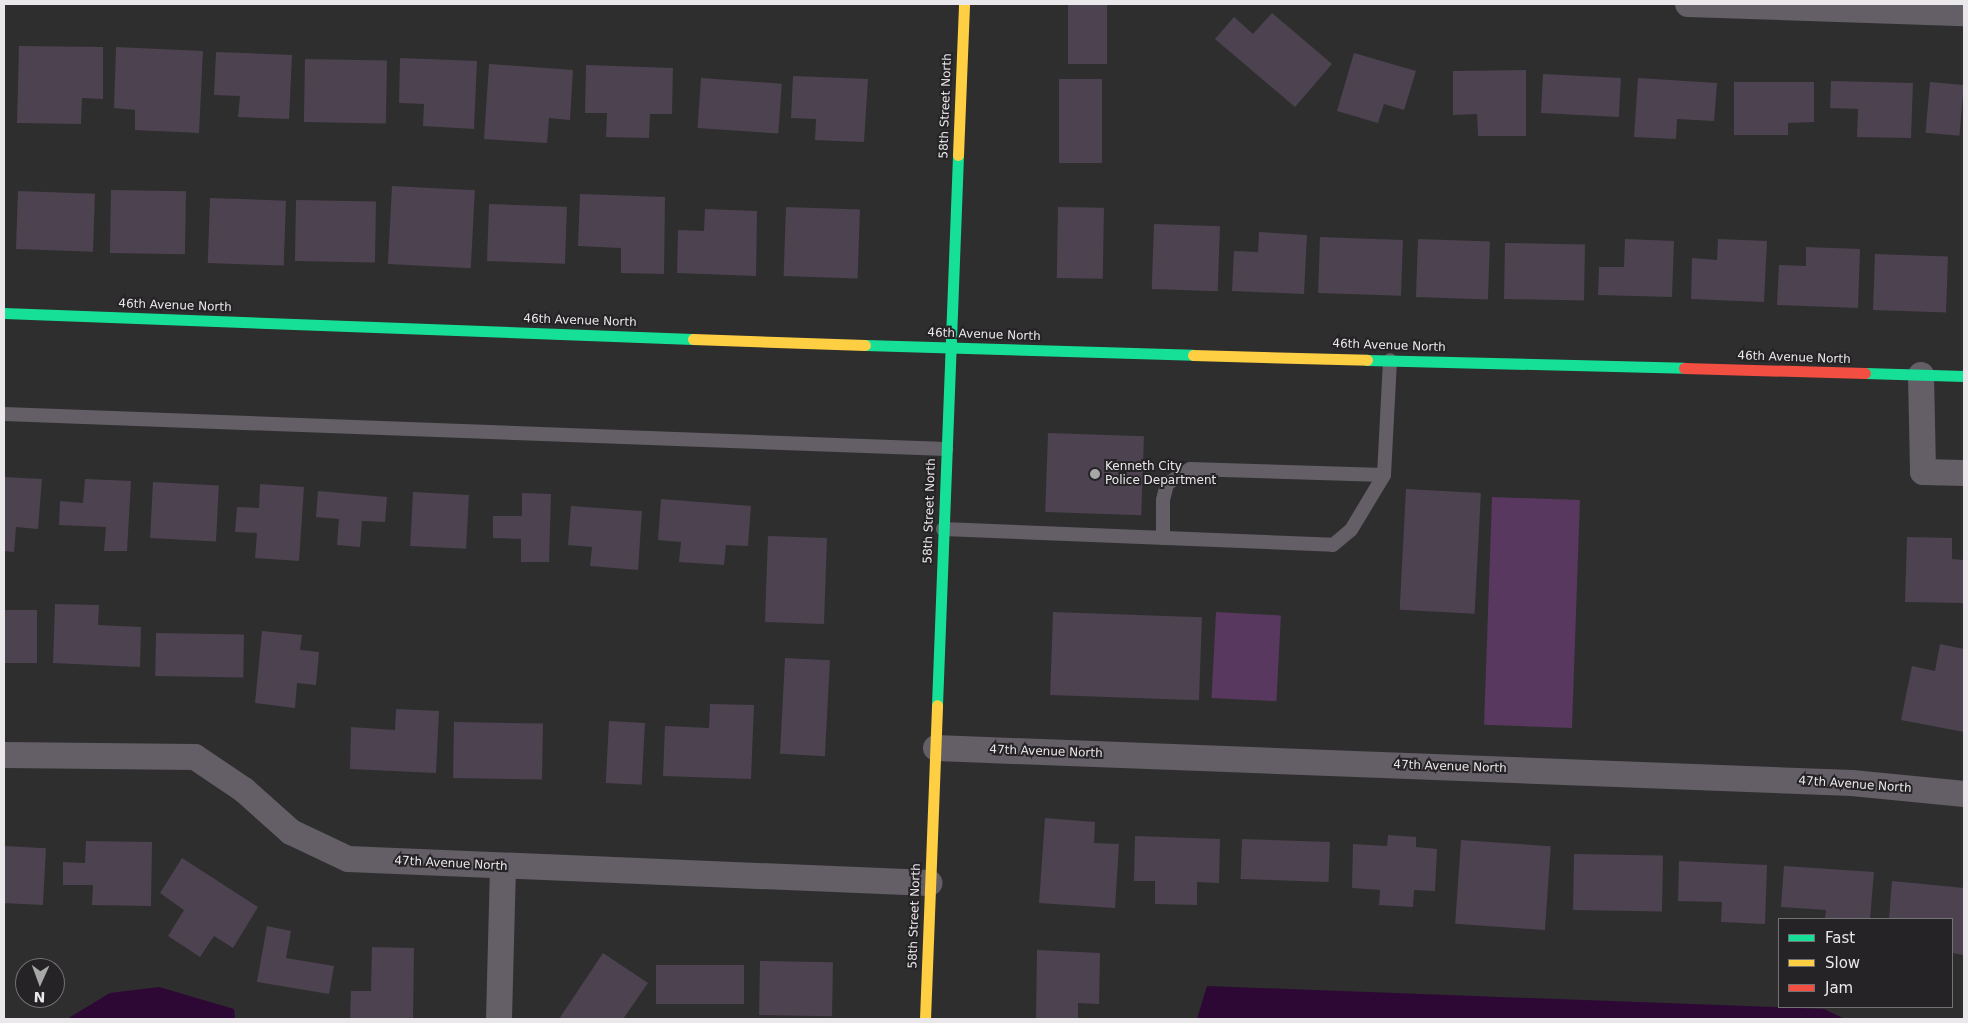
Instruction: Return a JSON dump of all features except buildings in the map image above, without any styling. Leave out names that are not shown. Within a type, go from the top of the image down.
[{"type":"street","name":"58th Street North","points":[[925,1019],[949,348],[964,4]]},
{"type":"street","points":[[1688,4],[1964,12]]},
{"type":"street","name":"46th Avenue North","points":[[4,313],[949,348],[1964,376]]},
{"type":"street","points":[[1921,375],[1923,472],[1964,472]]},
{"type":"street","name":"47th Avenue North","points":[[936,748],[1852,782],[1964,794]]},
{"type":"street","name":"47th Avenue North","points":[[4,755],[195,757],[244,790],[291,832],[348,859],[502,867],[930,883]]},
{"type":"street","points":[[499,1019],[502,867]]},
{"type":"lane","points":[[943,529],[1333,545],[1351,530],[1384,475],[1390,360]]},
{"type":"lane","points":[[4,414],[946,449]]},
{"type":"lane","points":[[1163,538],[1163,500],[1167,484],[1190,469],[1384,475]]},
{"type":"shaded area","points":[[1492,497],[1580,500],[1572,728],[1484,725]]},
{"type":"shaded area","points":[[1216,612],[1281,615],[1276,701],[1211,698]]},
{"type":"shaded area","points":[[1207,986],[1824,1009],[1845,1019],[1197,1019]]},
{"type":"shaded area","points":[[159,987],[234,1009],[235,1019],[67,1019],[110,993]]},
{"type":"traffic: fast","points":[[937,705],[958,155]]},
{"type":"traffic: fast","points":[[4,313],[693,339]]},
{"type":"traffic: fast","points":[[865,345],[1193,355]]},
{"type":"traffic: fast","points":[[1367,360],[1684,368]]},
{"type":"traffic: fast","points":[[1865,373],[1964,376]]},
{"type":"traffic: slow","points":[[958,155],[964,4]]},
{"type":"traffic: slow","points":[[693,339],[865,345]]},
{"type":"traffic: slow","points":[[1193,355],[1367,360]]},
{"type":"traffic: slow","points":[[925,1019],[937,705]]},
{"type":"traffic: jam","points":[[1684,368],[1865,373]]},
{"type":"place","name":"Kenneth City Police Department","points":[[1095,474]]}]
